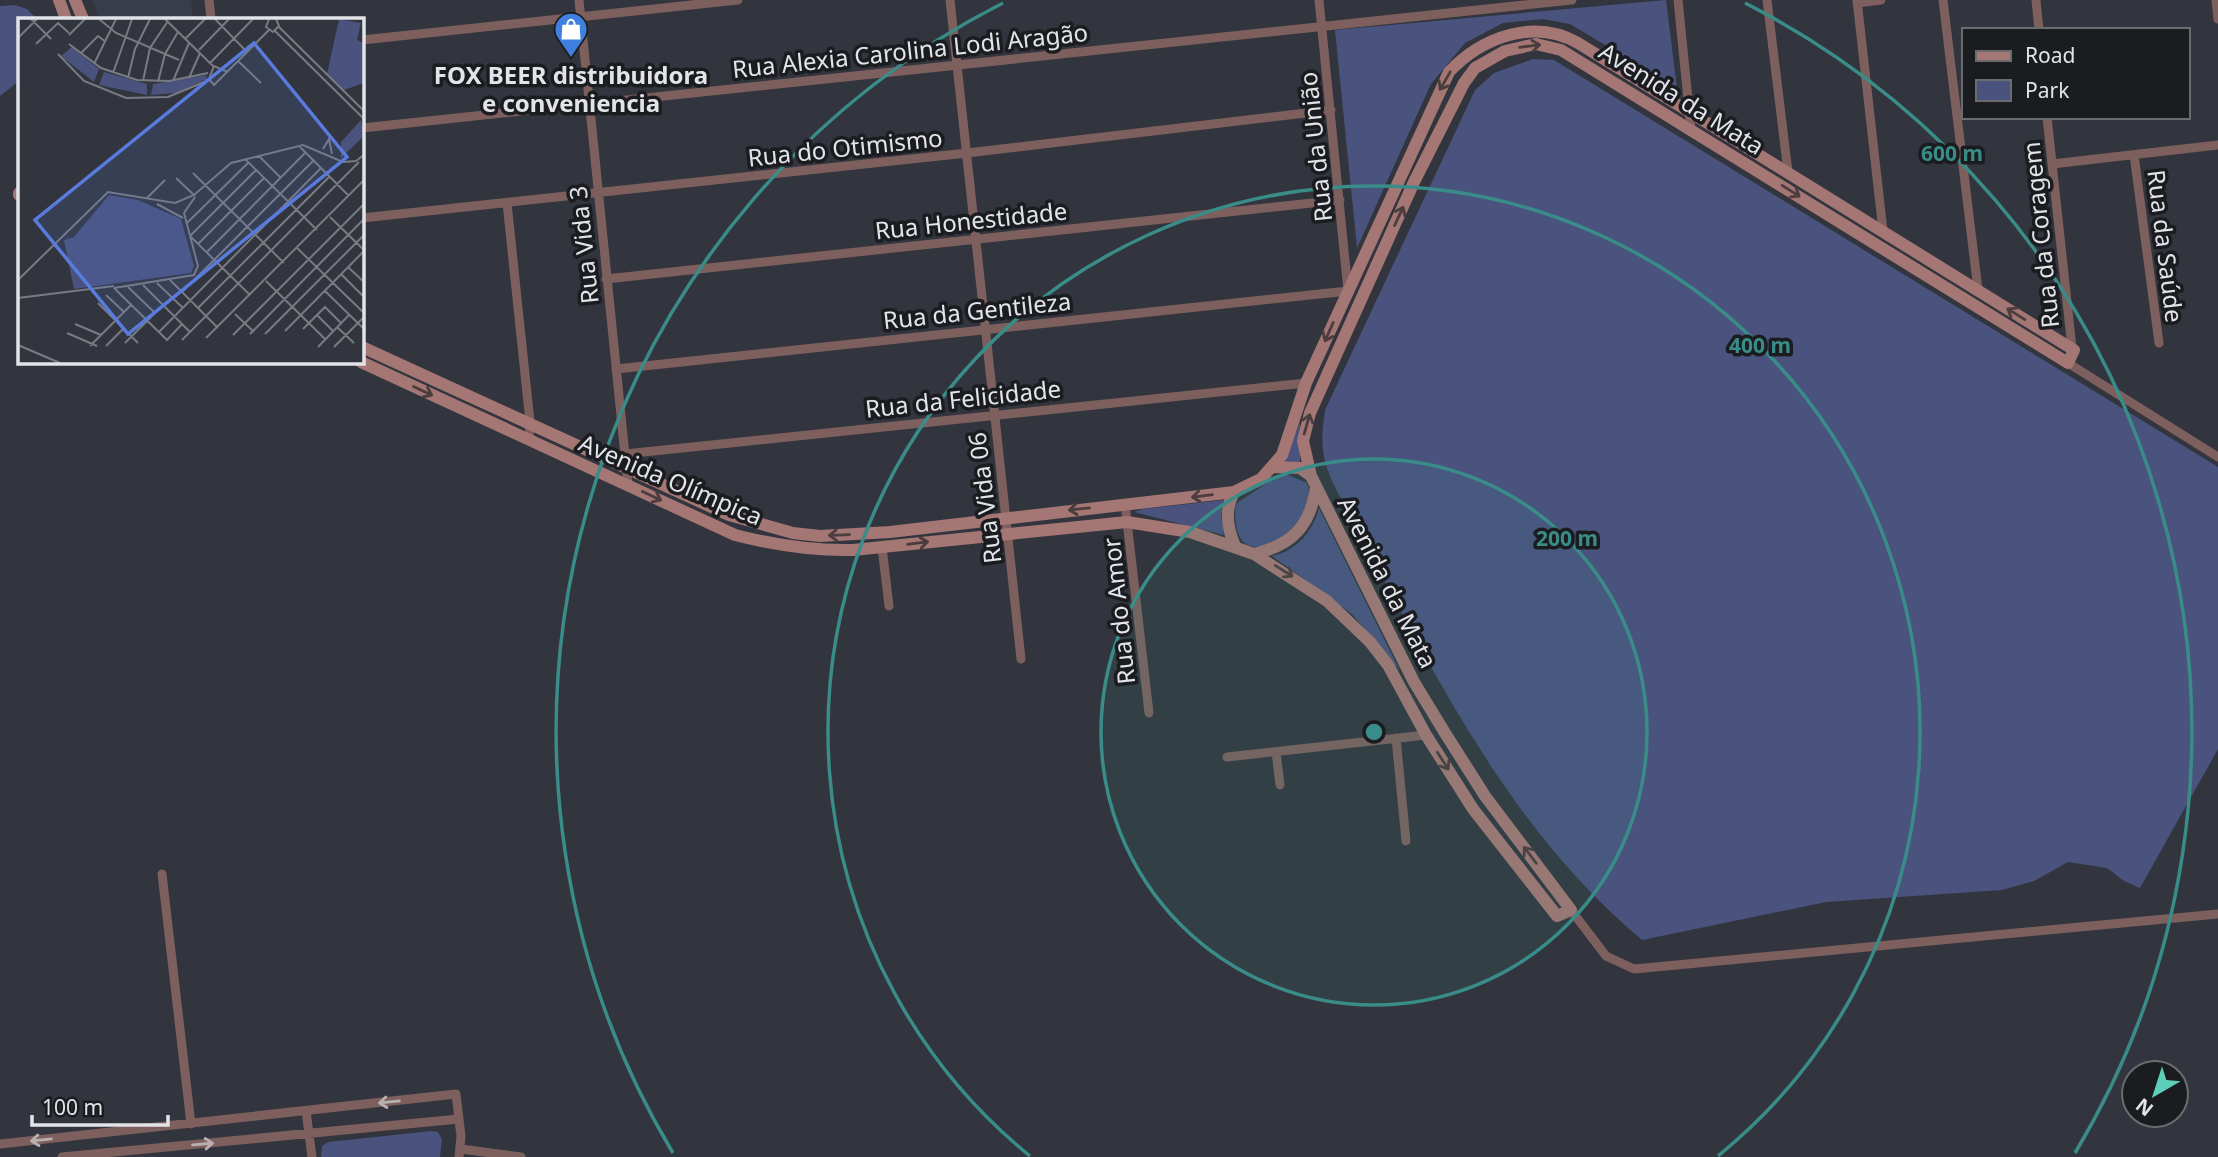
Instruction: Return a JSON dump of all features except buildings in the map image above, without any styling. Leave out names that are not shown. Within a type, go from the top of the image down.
[{"type":"street","points":[[59,0],[66,18]]},
{"type":"street","points":[[75,0],[83,18]]},
{"type":"street","points":[[209,0],[211,18]]},
{"type":"street","name":"Rua Vida 3","points":[[579,0],[628,485]]},
{"type":"street","points":[[364,40],[738,0]]},
{"type":"street","name":"Rua Vida 06","points":[[950,0],[1021,659]]},
{"type":"street","name":"Rua da União","points":[[1319,0],[1340,200],[1345,290]]},
{"type":"street","name":"Rua Alexia Carolina Lodi Aragão","points":[[364,128],[1572,0]]},
{"type":"street","points":[[1678,0],[1691,129]]},
{"type":"street","points":[[1767,0],[1788,172]]},
{"type":"street","points":[[1881,0],[1857,1],[1883,231]]},
{"type":"street","points":[[1944,0],[1978,290]]},
{"type":"street","points":[[2036,0],[2039,28]]},
{"type":"street","points":[[2216,0],[2218,19]]},
{"type":"street","name":"Avenida da Mata","points":[[1274,467],[1284,450],[1307,383],[1345,290],[1438,93],[1450,72],[1476,47],[1520,33],[1545,32],[1567,37],[2072,348]]},
{"type":"street","name":"Avenida da Mata","points":[[1151,525],[1235,546],[1254,554],[1326,601],[1370,642],[1388,665],[1426,735],[1473,808],[1557,916],[1571,909],[1485,796],[1415,682],[1313,481],[1303,441],[1313,405],[1436,136],[1475,68],[1504,51],[1536,44],[1573,55],[2068,363]]},
{"type":"street","name":"Rua do Otimismo","points":[[364,218],[967,153],[1331,110]]},
{"type":"street","name":"Rua da Coragem","points":[[2047,119],[2072,348]]},
{"type":"street","points":[[2052,164],[2218,145]]},
{"type":"street","name":"Rua da Saúde","points":[[2134,155],[2159,343]]},
{"type":"street","name":"Rua Honestidade","points":[[606,279],[1340,200]]},
{"type":"street","points":[[507,203],[530,422],[529,440]]},
{"type":"street","name":"Rua da Gentileza","points":[[616,369],[1345,290]]},
{"type":"street","name":"Avenida Olímpica","points":[[364,347],[729,515],[793,533],[820,536],[877,533],[1234,492]]},
{"type":"street","points":[[2072,348],[2074,350],[2068,363],[2218,457]]},
{"type":"street","name":"Avenida Olímpica","points":[[364,363],[735,534],[770,544],[821,550],[882,547],[1007,532],[1127,522],[1151,525]]},
{"type":"street","name":"Rua da Felicidade","points":[[625,454],[993,413],[1307,383]]},
{"type":"street","points":[[1235,546],[1227,509],[1234,492],[1261,479],[1274,467],[1300,468],[1313,481],[1310,514],[1300,531],[1283,545],[1254,554]]},
{"type":"street","name":"Rua do Amor","points":[[1125,504],[1149,713]]},
{"type":"street","points":[[882,547],[889,606]]},
{"type":"street","points":[[1227,757],[1426,735]]},
{"type":"street","points":[[1396,738],[1406,841]]},
{"type":"street","points":[[1276,752],[1280,785]]},
{"type":"street","points":[[162,874],[191,1124]]},
{"type":"street","points":[[1571,909],[1606,956],[1634,969],[2218,914]]},
{"type":"street","points":[[0,1144],[456,1094],[460,1153],[521,1157]]},
{"type":"street","points":[[306,1111],[312,1157]]},
{"type":"street","points":[[69,1136],[68,1157],[459,1119]]},
{"type":"street","points":[[87,1135],[89,1156]]},
{"type":"shaded area","points":[[92,0],[191,0],[193,18],[99,18]]},
{"type":"green space","points":[[1666,0],[1677,88],[1570,24],[1543,19],[1503,23],[1465,43],[1431,84],[1357,248],[1335,30]]},
{"type":"green space","points":[[15,5],[27,9],[36,18],[18,18],[18,82],[0,96],[0,6]]},
{"type":"green space","points":[[1533,59],[1554,60],[2218,467],[2218,749],[2140,888],[2124,881],[2107,868],[2068,862],[2034,881],[2002,890],[1826,902],[1642,940],[1592,893],[1547,842],[1506,788],[1468,731],[1434,672],[1337,491],[1325,461],[1323,433],[1325,410],[1475,90],[1494,73]]},
{"type":"green space","points":[[1300,422],[1300,463],[1284,462]]},
{"type":"green space","points":[[1288,475],[1307,483],[1309,499],[1303,514],[1293,528],[1279,539],[1265,546],[1252,546],[1241,539],[1236,524],[1237,503],[1277,476]]},
{"type":"green space","points":[[1224,500],[1221,516],[1224,535],[1134,512],[1143,509]]},
{"type":"green space","points":[[1319,508],[1400,671],[1352,614],[1272,556],[1289,550],[1303,539]]},
{"type":"green space","points":[[438,1132],[442,1139],[440,1157],[321,1157],[322,1146],[328,1142]]},
{"type":"place","name":"FOX BEER distribuidora e conveniencia","points":[[571,59]]}]
